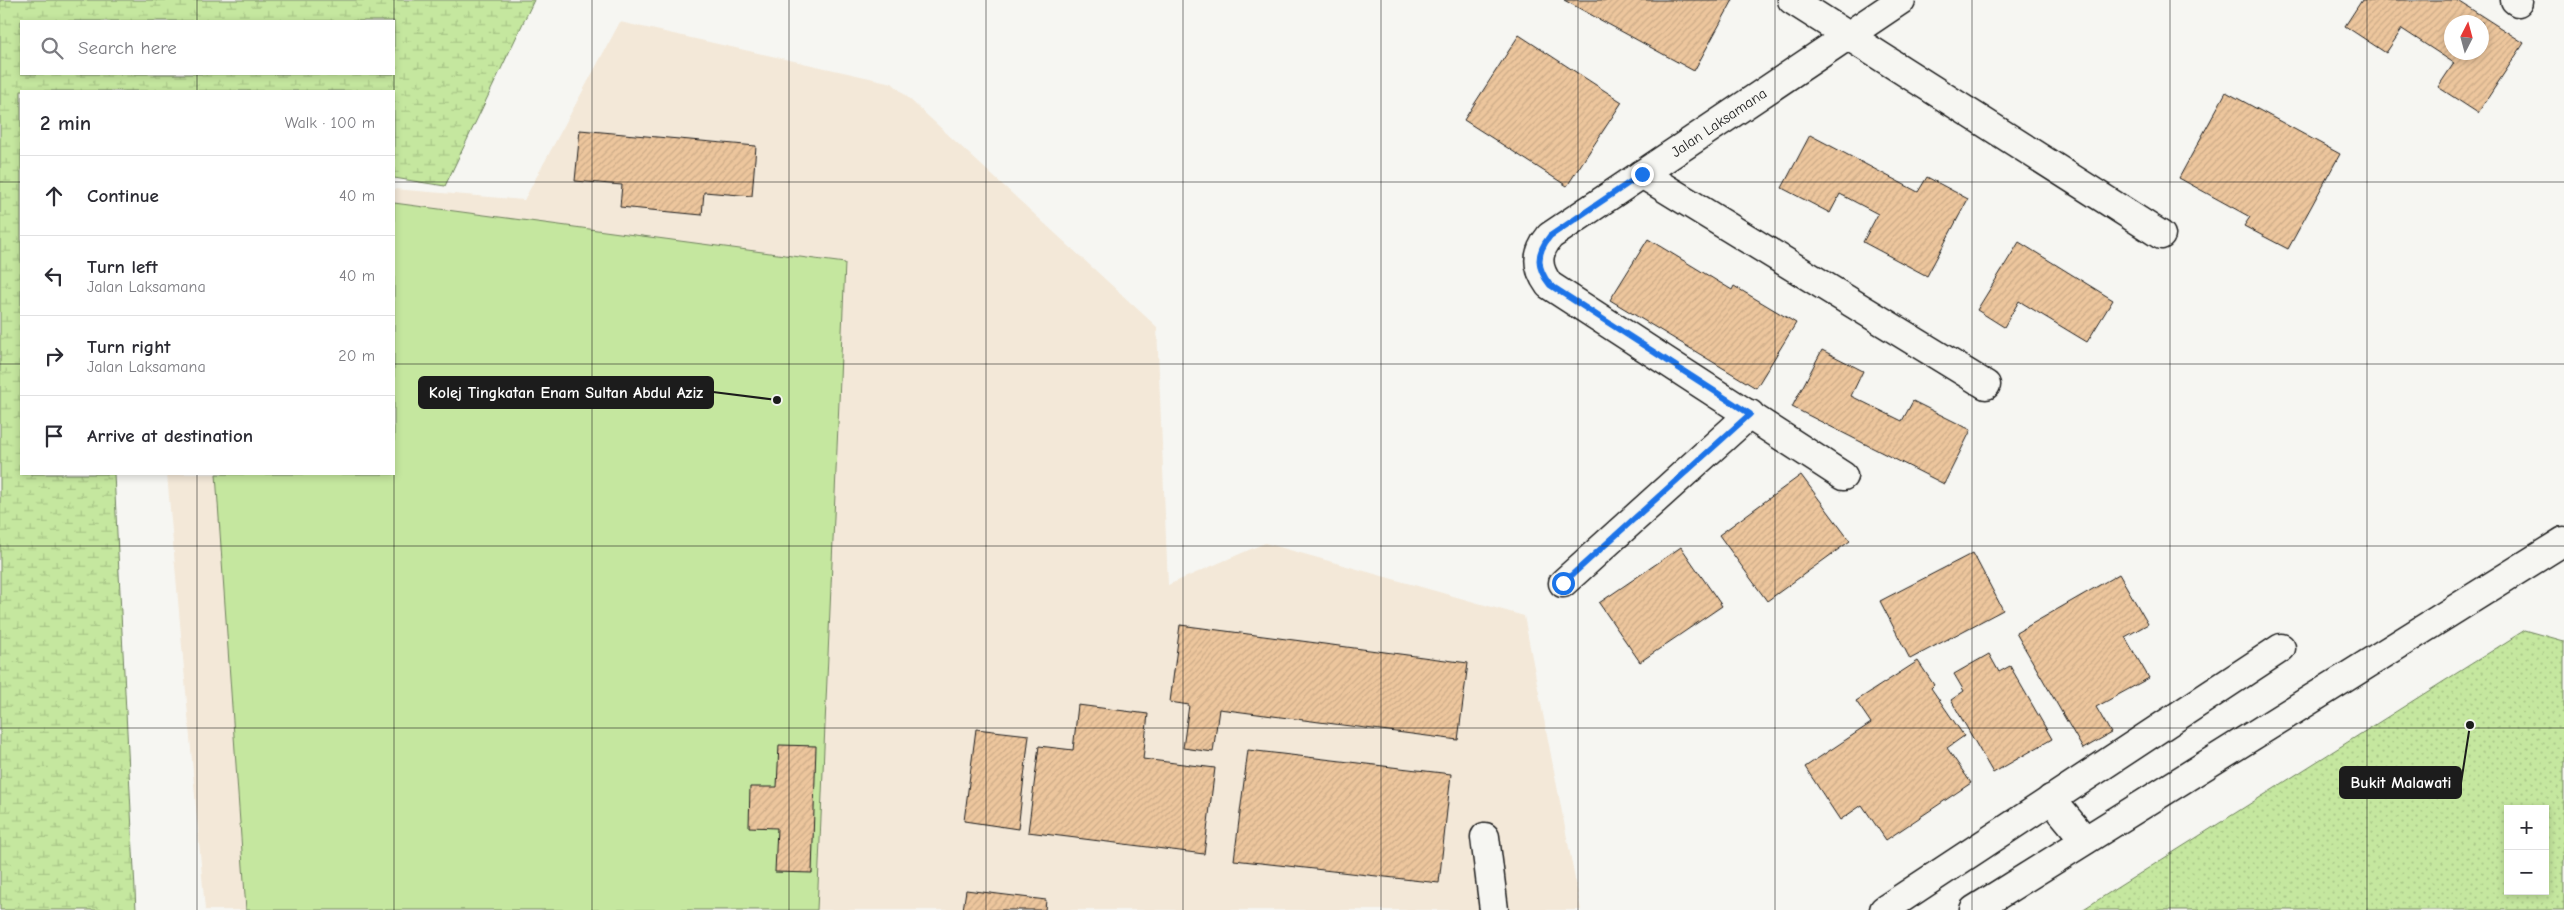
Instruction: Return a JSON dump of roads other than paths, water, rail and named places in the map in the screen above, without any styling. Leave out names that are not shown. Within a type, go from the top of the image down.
[{"type":"street","points":[[1792,0],[2161,235]]},
{"type":"street","name":"Jalan Laksamana","points":[[1843,476],[1550,285],[1541,274],[1538,260],[1541,247],[1550,236],[1901,0]]},
{"type":"street","points":[[1642,174],[1986,385]]},
{"type":"street","points":[[1563,583],[1750,414]]},
{"type":"street","points":[[1974,910],[2564,541]]},
{"type":"street","points":[[1884,910],[2281,648]]},
{"type":"street","points":[[2051,800],[2085,840]]},
{"type":"street","points":[[1485,837],[1494,910]]},
{"type":"place","name":"Kolej Tingkatan Enam Sultan Abdul Aziz","points":[[777,400]]},
{"type":"place","name":"Bukit Malawati","points":[[2470,725]]}]
